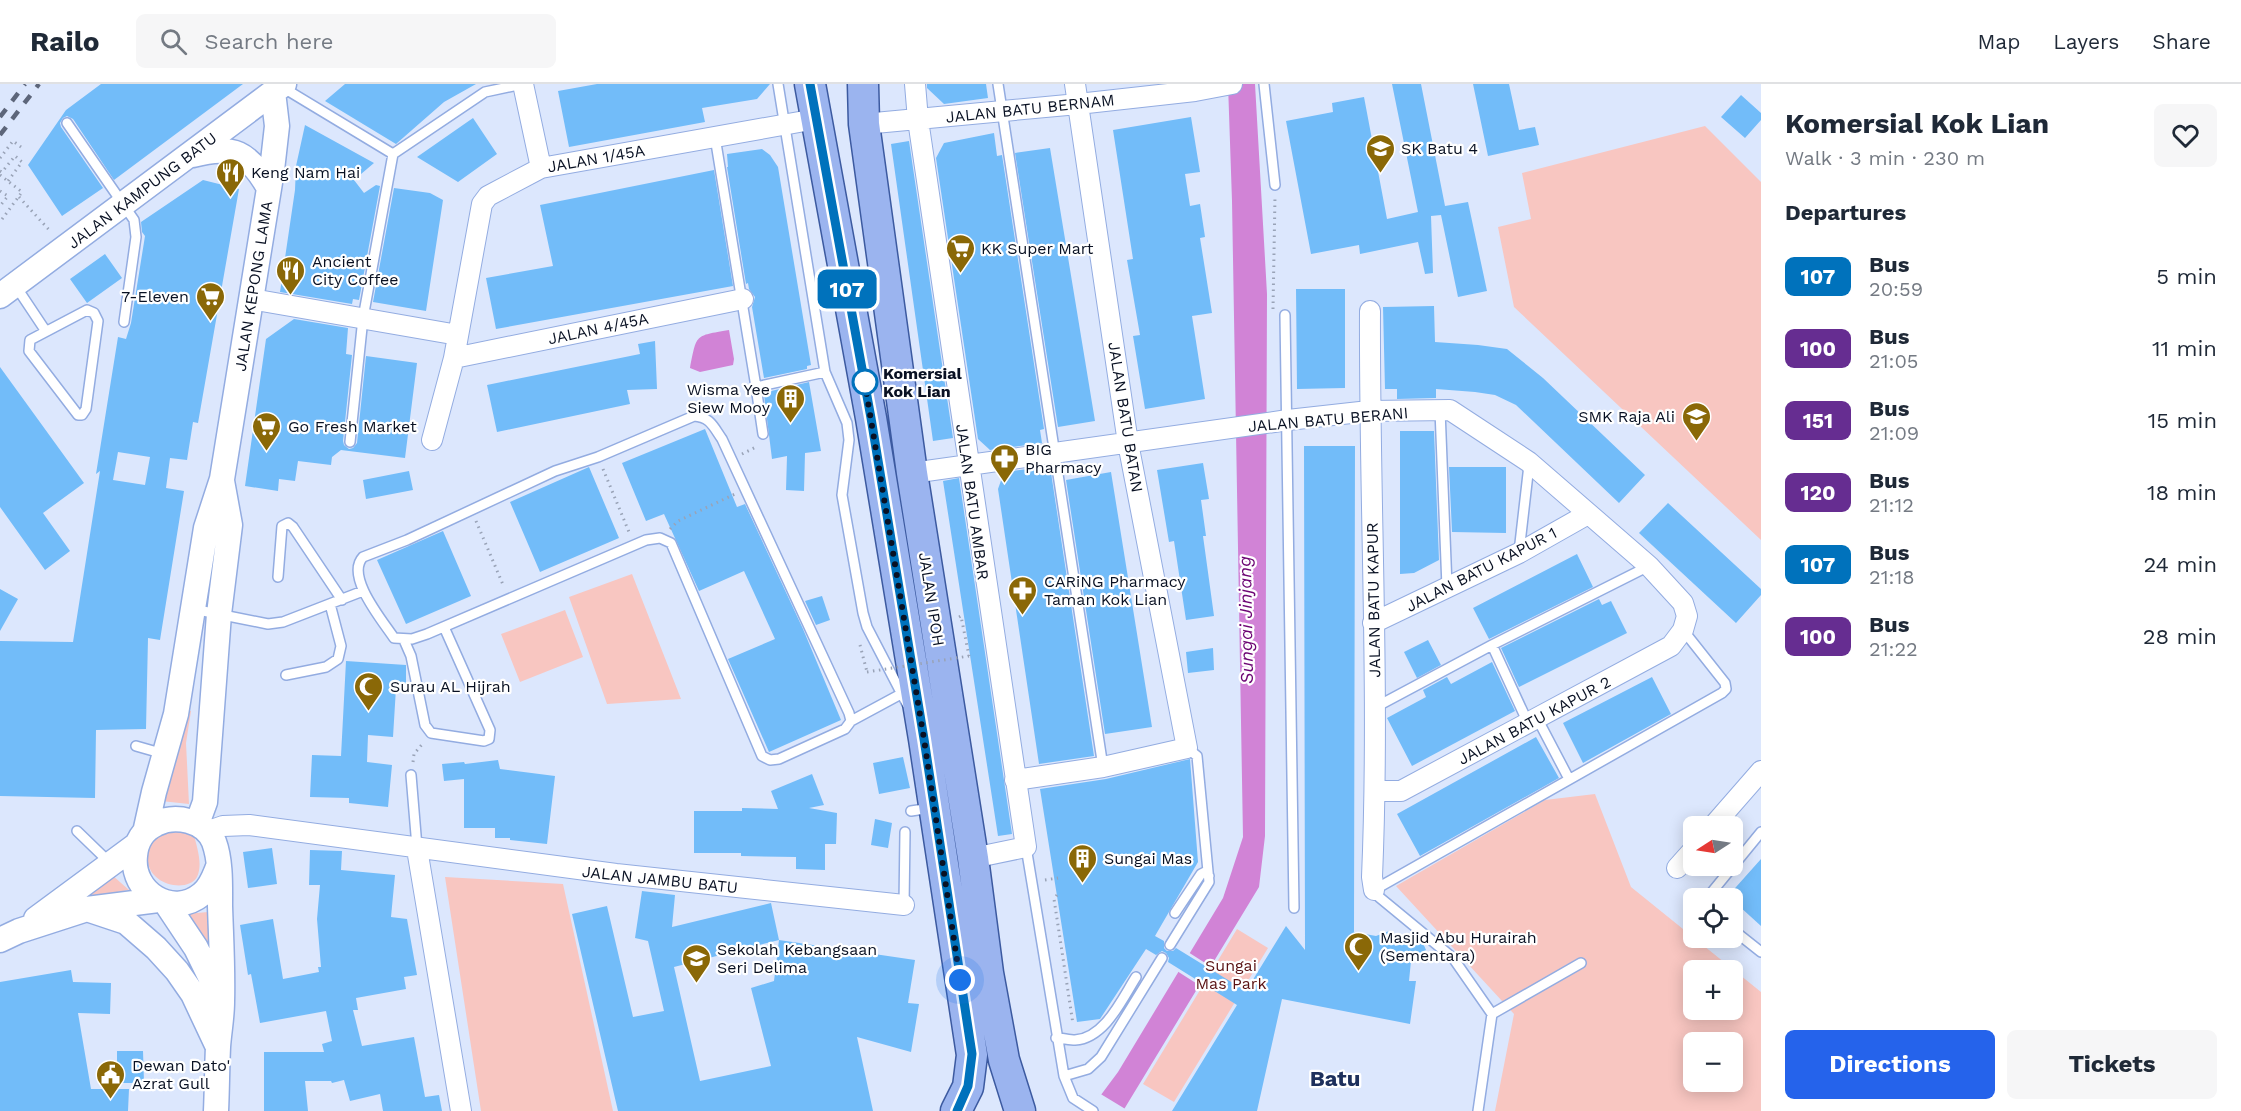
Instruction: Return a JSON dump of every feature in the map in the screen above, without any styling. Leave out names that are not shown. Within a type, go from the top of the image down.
[{"type":"main road","name":"JALAN IPOH","points":[[810,84],[859,420],[924,739],[922,809],[972,1054],[968,1086],[956,1111]]},
{"type":"main road","name":"JALAN IPOH","points":[[862,84],[864,124],[912,473],[998,1031],[1009,1080],[1020,1111]]},
{"type":"street","points":[[524,84],[542,168]]},
{"type":"street","name":"JALAN BATU AMBAR","points":[[915,84],[918,120],[968,466],[1026,847]]},
{"type":"street","name":"JALAN BATU BATAN","points":[[1075,84],[1128,442],[1187,748]]},
{"type":"street","name":"JALAN BATU BERNAM","points":[[864,124],[1078,104],[1195,91],[1232,84]]},
{"type":"street","name":"JALAN KAMPUNG BATU","points":[[8,290],[188,156],[276,87]]},
{"type":"street","name":"JALAN KEPONG LAMA","points":[[141,837],[176,714],[206,528],[222,478],[269,188],[277,126],[276,87]]},
{"type":"street","name":"JALAN 1/45A","points":[[432,440],[454,358],[482,204],[488,196],[542,168],[816,119]]},
{"type":"street","points":[[188,156],[209,150],[223,149],[237,152],[249,160],[260,172],[269,188]]},
{"type":"street","points":[[251,299],[458,335]]},
{"type":"street","name":"JALAN 4/45A","points":[[454,358],[743,299]]},
{"type":"street","name":"JALAN BATU KAPUR","points":[[1370,311],[1376,791],[1372,877],[1374,890]]},
{"type":"street","name":"JALAN BATU BERANI","points":[[912,473],[1288,420],[1370,411],[1450,410],[1529,462],[1649,566],[1683,603],[1687,616],[1683,630]]},
{"type":"street","name":"JALAN KEPONG LAMA","points":[[201,828],[205,802],[219,614],[230,525],[222,478]]},
{"type":"street","name":"JALAN BATU KAPUR 1","points":[[1373,623],[1519,553],[1588,514]]},
{"type":"street","name":"JALAN BATU KAPUR 2","points":[[1376,791],[1401,791],[1671,646],[1683,630]]},
{"type":"street","points":[[1014,780],[1103,767],[1187,748]]},
{"type":"street","points":[[1722,816],[1761,771]]},
{"type":"street","points":[[10,936],[111,864],[162,820],[179,818],[201,828],[214,843],[218,867],[222,1002],[216,1111]]},
{"type":"street","points":[[10,936],[87,909],[162,901],[186,902],[201,895],[210,885],[224,845],[230,837],[249,825]]},
{"type":"street","name":"JALAN JAMBU BATU","points":[[201,828],[249,825],[616,874],[904,905]]},
{"type":"street","points":[[141,837],[133,868],[143,889],[162,901],[196,948],[222,1002]]},
{"type":"street","points":[[973,858],[1026,847]]},
{"type":"street","points":[[417,849],[461,1111]]},
{"type":"street","points":[[1677,868],[1683,861]]},
{"type":"street","points":[[87,909],[126,922],[177,970],[194,994],[218,1048]]},
{"type":"lane","points":[[350,442],[363,318],[393,154],[485,92],[524,84]]},
{"type":"lane","points":[[778,84],[825,372],[859,420],[849,440],[842,495],[863,613],[867,627],[924,739]]},
{"type":"lane","points":[[998,84],[1103,767]]},
{"type":"lane","points":[[1264,84],[1275,186]]},
{"type":"lane","points":[[276,87],[393,154]]},
{"type":"lane","points":[[67,123],[134,220],[136,237],[124,322]]},
{"type":"lane","points":[[714,137],[743,299],[763,434]]},
{"type":"lane","points":[[8,290],[45,330]]},
{"type":"lane","points":[[87,310],[94,312],[98,321],[86,409],[82,415],[78,415],[29,351],[30,339],[45,330],[87,310]]},
{"type":"lane","points":[[1285,315],[1294,908]]},
{"type":"lane","points":[[756,387],[825,372]]},
{"type":"lane","points":[[1440,410],[1447,587]]},
{"type":"lane","points":[[851,721],[722,439],[710,420],[703,416],[694,416],[598,457],[555,471],[407,540],[363,557],[358,562],[357,571],[363,591],[394,638],[404,640],[444,627],[510,600],[646,540],[660,538],[671,543],[762,756],[770,760],[779,759],[845,729],[851,721],[901,694]]},
{"type":"lane","points":[[1519,553],[1529,462]]},
{"type":"lane","points":[[278,577],[282,526],[288,523],[342,600]]},
{"type":"lane","points":[[1374,708],[1492,645],[1649,566]]},
{"type":"lane","points":[[193,609],[268,624],[283,622],[363,591]]},
{"type":"lane","points":[[286,675],[326,667],[338,659],[341,646],[330,604]]},
{"type":"lane","points":[[404,640],[411,656],[425,725],[431,733],[484,741],[489,739],[490,730],[444,627]]},
{"type":"lane","points":[[1478,1111],[1492,1014],[1454,958],[1379,897],[1374,890],[1722,693],[1726,688],[1725,683],[1683,630]]},
{"type":"lane","points":[[1492,645],[1532,720],[1569,779]]},
{"type":"lane","points":[[135,746],[164,754]]},
{"type":"lane","points":[[1170,945],[1209,882],[1197,756],[1187,748]]},
{"type":"lane","points":[[411,775],[417,849]]},
{"type":"lane","points":[[77,831],[111,864]]},
{"type":"lane","points":[[904,905],[906,832]]},
{"type":"lane","points":[[1715,888],[1761,832]]},
{"type":"lane","points":[[1026,847],[1064,1076],[1073,1098],[1093,1111]]},
{"type":"lane","points":[[1175,913],[1201,874],[1205,872],[1209,876]]},
{"type":"lane","points":[[1743,938],[1761,952]]},
{"type":"lane","points":[[1064,1076],[1088,1069],[1101,1057],[1162,958]]},
{"type":"lane","points":[[1492,1014],[1581,963]]},
{"type":"lane","points":[[1056,1038],[1074,1040],[1086,1038],[1098,1030],[1110,1018],[1136,977]]},
{"type":"path","points":[[0,158],[13,141],[21,147]]},
{"type":"path","points":[[0,171],[2,172],[15,156],[22,162],[8,181]]},
{"type":"path","points":[[0,175],[22,192],[0,222]]},
{"type":"path","points":[[1273,316],[1275,186]]},
{"type":"path","points":[[0,191],[8,196],[0,206]]},
{"type":"path","points":[[19,197],[52,234]]},
{"type":"path","points":[[730,460],[764,443],[763,434]]},
{"type":"path","points":[[598,457],[634,545]]},
{"type":"path","points":[[660,538],[678,521],[744,490]]},
{"type":"path","points":[[471,510],[510,600]]},
{"type":"path","points":[[859,640],[867,672],[969,656],[961,616]]},
{"type":"path","points":[[411,775],[414,754],[431,733]]},
{"type":"path","points":[[1050,879],[1058,878]]},
{"type":"path","points":[[1057,895],[1054,899],[1073,1024]]},
{"type":"green space","name":"SMK Raja Ali","points":[[1705,126],[1761,182],[1761,540],[1514,307],[1498,227],[1531,219],[1522,173]]},
{"type":"green space","points":[[632,574],[681,699],[607,704],[569,597]]},
{"type":"green space","points":[[565,610],[583,657],[520,682],[501,634]]},
{"type":"green space","points":[[187,710],[191,711],[186,743],[189,804],[161,801]]},
{"type":"green space","points":[[1595,794],[1631,887],[1683,929],[1683,948],[1707,948],[1721,960],[1683,960],[1683,1020],[1743,1020],[1743,977],[1761,992],[1761,1111],[1495,1111],[1514,1014],[1396,886],[1545,800]]},
{"type":"green space","points":[[175,829],[194,835],[199,856],[197,877],[191,883],[182,885],[171,885],[161,881],[153,874],[148,863],[149,850],[157,834]]},
{"type":"green space","points":[[112,875],[129,890],[82,898]]},
{"type":"green space","points":[[445,877],[563,884],[613,1111],[481,1111]]},
{"type":"green space","points":[[208,912],[211,957],[198,929],[186,914]]},
{"type":"green space","name":"Sungai Mas Park","points":[[1237,929],[1268,948],[1174,1102],[1143,1084]]},
{"type":"water","name":"Sungai Jinjang","points":[[1228,84],[1255,84],[1267,294],[1265,836],[1259,887],[1123,1111],[1089,1111],[1118,1072],[1223,898],[1243,837]]},
{"type":"water","points":[[729,330],[733,365],[700,372],[690,368],[694,349],[699,339],[709,334]]},
{"type":"pier","points":[[1188,952],[1213,968],[1202,987],[1177,971]]},
{"type":"pier","points":[[1099,1093],[1127,1110],[1127,1111],[1086,1111]]},
{"type":"building","points":[[101,84],[243,84],[114,180],[73,119],[67,116],[63,118],[60,123],[61,127],[103,188],[62,216],[28,165],[66,110]]},
{"type":"building","points":[[345,84],[476,84],[444,102],[396,144],[325,101]]},
{"type":"building","points":[[597,84],[770,84],[757,99],[702,108],[705,122],[569,147],[558,91]]},
{"type":"building","points":[[927,84],[986,84],[988,98],[944,104],[927,88]]},
{"type":"building","points":[[1392,84],[1421,84],[1445,206],[1468,202],[1487,291],[1458,297],[1441,215],[1431,216],[1433,273],[1425,274],[1418,242],[1360,254],[1359,245],[1311,254],[1286,121],[1333,112],[1332,103],[1364,97],[1387,219],[1418,212]]},
{"type":"building","points":[[1473,84],[1509,84],[1519,130],[1535,127],[1539,145],[1488,156]]},
{"type":"building","points":[[1741,95],[1761,113],[1761,120],[1745,138],[1721,117]]},
{"type":"building","points":[[1191,117],[1200,172],[1185,174],[1190,206],[1200,204],[1205,237],[1200,238],[1212,313],[1192,316],[1205,399],[1145,409],[1133,336],[1140,335],[1127,260],[1133,259],[1113,130]]},
{"type":"building","points":[[473,118],[497,154],[458,182],[417,157]]},
{"type":"building","points":[[305,125],[374,163],[354,180],[364,193],[376,185],[380,186],[359,300],[353,299],[352,304],[280,292],[295,190],[296,166]]},
{"type":"building","points":[[994,133],[997,156],[1002,155],[1044,429],[1040,430],[1042,443],[990,450],[978,439],[936,158],[944,143]]},
{"type":"building","points":[[909,141],[953,438],[933,441],[891,144]]},
{"type":"building","points":[[1050,148],[1095,421],[1058,427],[1015,153]]},
{"type":"building","points":[[762,149],[770,155],[778,167],[811,365],[807,366],[807,369],[764,378],[752,307],[755,297],[748,283],[746,284],[727,167],[727,154]]},
{"type":"building","points":[[714,170],[733,286],[496,329],[486,278],[553,266],[540,205]]},
{"type":"building","points":[[203,180],[239,189],[198,423],[193,422],[187,460],[170,458],[166,488],[184,491],[160,640],[148,638],[146,729],[96,730],[95,798],[0,796],[0,641],[73,642],[118,337],[126,339],[131,323],[145,236],[141,222]],"holes":[[[118,452],[150,457],[145,485],[113,480]]]},
{"type":"building","points":[[394,188],[430,193],[443,200],[426,311],[373,302]]},
{"type":"building","points":[[105,254],[122,278],[87,303],[70,279]]},
{"type":"building","points":[[1296,289],[1345,289],[1345,388],[1297,389]]},
{"type":"building","points":[[1434,306],[1435,342],[1507,349],[1543,378],[1645,475],[1619,503],[1516,405],[1495,395],[1436,389],[1436,398],[1397,399],[1397,389],[1385,389],[1383,307]]},
{"type":"building","points":[[294,319],[348,328],[346,354],[352,355],[343,441],[349,449],[357,443],[366,356],[417,363],[405,458],[341,450],[332,457],[331,465],[298,461],[295,481],[279,479],[278,491],[245,486],[266,339]]},
{"type":"building","points":[[655,341],[657,389],[627,390],[630,404],[497,432],[487,385],[640,354],[638,344]]},
{"type":"building","points":[[0,367],[84,483],[43,513],[70,551],[45,570],[0,507]]},
{"type":"building","name":"Wisma Yee Siew Mooy","points":[[809,382],[821,451],[805,453],[804,491],[786,490],[787,456],[772,459],[764,395],[767,395],[767,392]]},
{"type":"building","points":[[705,429],[737,507],[745,504],[803,629],[841,720],[769,752],[728,659],[775,639],[744,571],[699,591],[664,514],[646,521],[622,463]]},
{"type":"building","points":[[1400,431],[1434,431],[1439,560],[1414,573],[1400,574]]},
{"type":"building","points":[[1304,446],[1355,446],[1354,932],[1376,936],[1389,931],[1395,946],[1418,938],[1426,950],[1411,961],[1409,981],[1416,981],[1410,1024],[1282,999],[1257,1111],[1172,1111],[1237,1005],[1168,962],[1169,958],[1166,953],[1162,951],[1156,955],[1146,949],[1100,1019],[1077,1022],[1040,789],[1106,779],[1190,759],[1198,862],[1155,936],[1164,941],[1164,948],[1167,951],[1173,951],[1176,948],[1246,991],[1286,926],[1305,950]]},
{"type":"building","points":[[1203,463],[1209,499],[1201,500],[1206,536],[1203,536],[1214,616],[1186,620],[1174,541],[1169,542],[1157,470]]},
{"type":"building","points":[[1050,466],[1094,756],[1039,764],[998,489],[1004,472]]},
{"type":"building","points":[[589,467],[619,538],[540,572],[510,502]]},
{"type":"building","points":[[1449,467],[1506,467],[1506,533],[1452,532]]},
{"type":"building","points":[[409,471],[413,490],[366,499],[363,480]]},
{"type":"building","points":[[1111,472],[1152,727],[1105,734],[1066,480]]},
{"type":"building","points":[[959,478],[1012,834],[998,836],[943,481]]},
{"type":"building","points":[[1668,503],[1761,589],[1761,595],[1736,623],[1639,533]]},
{"type":"building","points":[[443,531],[471,596],[406,624],[377,560]]},
{"type":"building","points":[[1577,554],[1593,587],[1489,639],[1473,608]]},
{"type":"building","points":[[0,589],[18,599],[0,631]]},
{"type":"building","points":[[822,596],[830,620],[816,625],[805,601]]},
{"type":"building","points":[[1599,599],[1602,605],[1611,601],[1627,633],[1519,687],[1501,648]]},
{"type":"building","points":[[1428,640],[1441,665],[1417,678],[1404,652]]},
{"type":"building","points":[[1213,648],[1214,670],[1188,673],[1186,652]]},
{"type":"building","points":[[346,661],[406,665],[406,688],[396,688],[393,737],[368,735],[367,762],[392,765],[388,807],[349,803],[349,798],[310,797],[312,755],[341,756]]},
{"type":"building","points":[[1492,662],[1515,711],[1412,766],[1387,718],[1426,697],[1423,690],[1447,677],[1451,684]]},
{"type":"building","points":[[1652,677],[1671,714],[1583,763],[1563,723]]},
{"type":"building","points":[[1536,737],[1559,778],[1420,856],[1397,814]]},
{"type":"building","points":[[903,757],[910,788],[879,794],[873,763]]},
{"type":"building","points":[[498,760],[500,769],[555,776],[547,844],[495,838],[495,828],[464,828],[464,779],[444,781],[442,764]]},
{"type":"building","points":[[812,774],[824,805],[809,808],[837,813],[836,844],[825,844],[825,870],[796,869],[796,857],[741,856],[741,853],[694,853],[694,811],[742,811],[742,808],[778,809],[771,791]]},
{"type":"building","points":[[875,819],[892,823],[888,848],[871,845]]},
{"type":"building","points":[[272,848],[277,884],[248,888],[243,852]]},
{"type":"building","points":[[310,850],[342,851],[341,870],[395,875],[391,917],[407,919],[417,975],[404,977],[406,989],[356,998],[358,1010],[353,1010],[362,1046],[414,1037],[425,1097],[439,1095],[442,1111],[383,1111],[380,1094],[350,1101],[344,1080],[332,1083],[331,1081],[305,1081],[308,1111],[264,1111],[264,1052],[324,1052],[322,1044],[332,1041],[326,1011],[260,1023],[251,974],[248,975],[240,925],[273,919],[283,979],[319,972],[318,967],[321,967],[317,919],[320,885],[309,885]]},
{"type":"building","points":[[1761,859],[1761,926],[1743,910],[1743,888],[1735,888]]},
{"type":"building","points":[[642,891],[675,895],[672,927],[771,903],[779,940],[915,960],[908,1003],[919,1004],[911,1052],[857,1037],[873,1111],[618,1111],[572,914],[607,906],[633,1017],[664,1011],[648,941],[635,938]],"holes":[[[779,940],[774,981],[751,988],[771,1066],[700,1081],[674,967]]]},
{"type":"building","points":[[71,970],[73,982],[111,983],[110,1014],[78,1013],[91,1089],[129,1089],[128,1111],[0,1111],[0,982]]},
{"type":"building","points":[[117,1051],[143,1051],[144,1083],[117,1083]]},
{"type":"railway","points":[[0,117],[25,84]]},
{"type":"railway","points":[[0,135],[39,84]]},
{"type":"bus line","name":"107","points":[[810,84],[871,418],[924,739],[972,1054],[968,1086],[957,1111]]},
{"type":"place","name":"SK Batu 4","points":[[1380,174]]},
{"type":"place","name":"Keng Nam Hai","points":[[230,198]]},
{"type":"place","name":"KK Super Mart","points":[[960,274]]},
{"type":"place","name":"Ancient City Coffee","points":[[291,296]]},
{"type":"place","name":"7-Eleven","points":[[210,322]]},
{"type":"place","name":"Komersial Kok Lian","points":[[865,382]]},
{"type":"place","name":"Wisma Yee Siew Mooy","points":[[791,424]]},
{"type":"place","name":"SMK Raja Ali","points":[[1696,442]]},
{"type":"place","name":"Go Fresh Market","points":[[267,452]]},
{"type":"place","name":"BIG Pharmacy","points":[[1004,484]]},
{"type":"place","name":"CARiNG Pharmacy Taman Kok Lian","points":[[1023,616]]},
{"type":"place","name":"Surau AL Hijrah","points":[[369,712]]},
{"type":"place","name":"Sungai Mas","points":[[1083,884]]},
{"type":"place","name":"Masjid Abu Hurairah (Sementara)","points":[[1359,972]]},
{"type":"place","name":"Sekolah Kebangsaan Seri Delima","points":[[696,984]]},
{"type":"place","name":"Dewan Dato' Azrat Gull","points":[[111,1100]]},
{"type":"district","name":"Batu","points":[[1335,1078]]},
{"type":"route","points":[[865,382],[863,372],[924,739],[960,980]]}]
